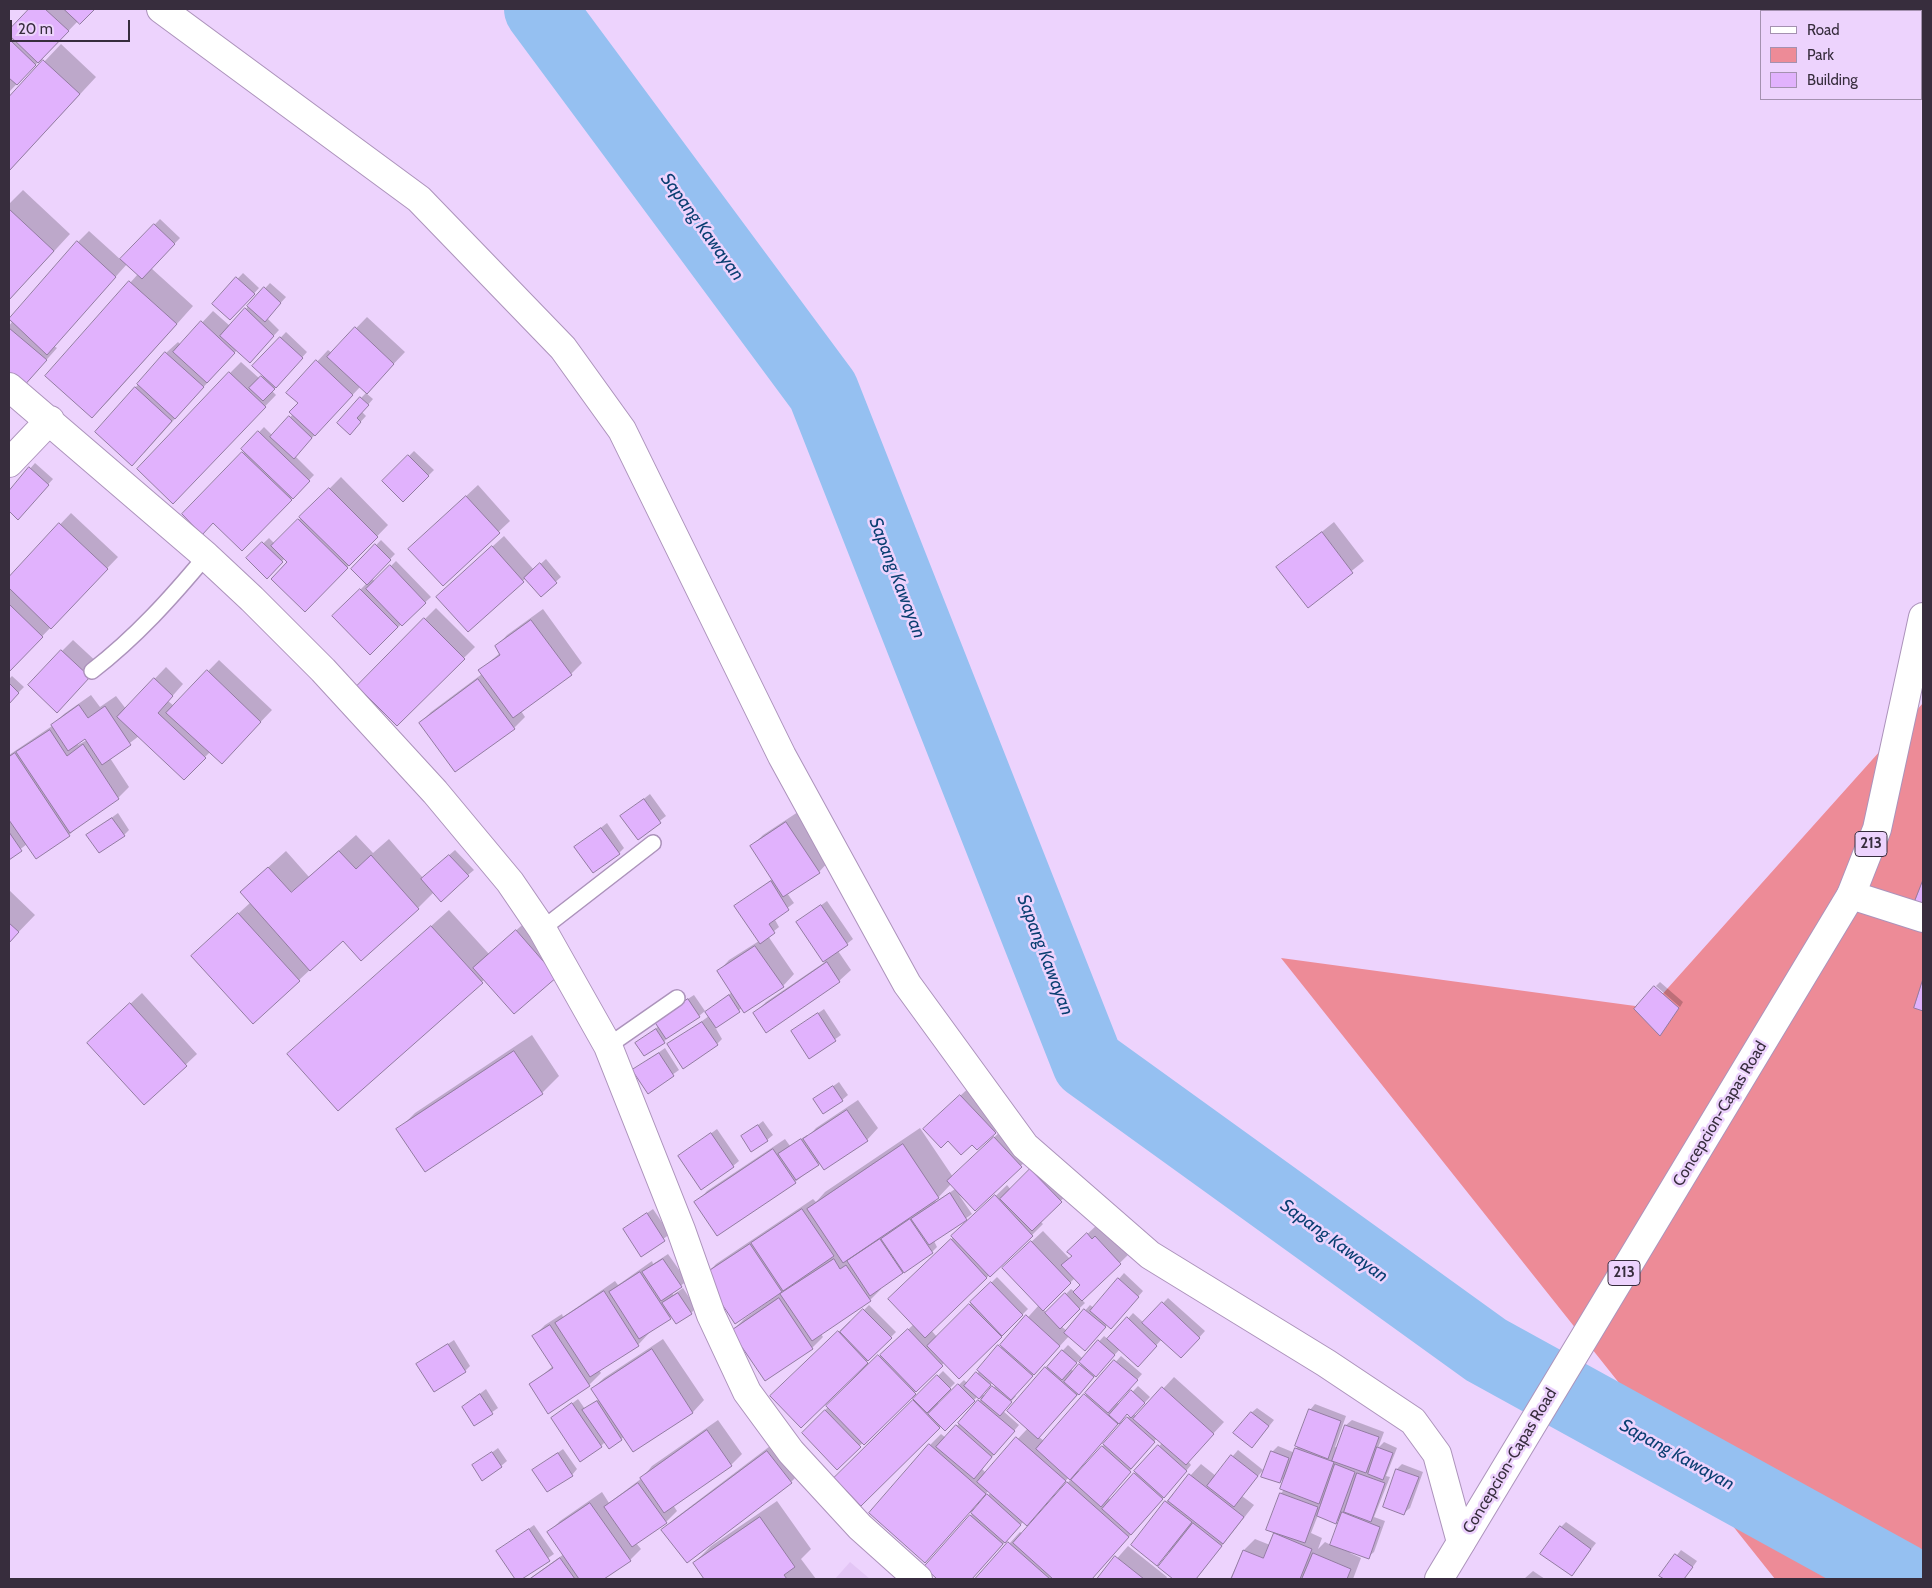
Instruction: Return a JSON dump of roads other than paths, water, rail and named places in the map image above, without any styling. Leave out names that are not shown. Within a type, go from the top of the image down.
[{"type":"street","points":[[161,9],[419,199],[563,348],[622,430],[782,756],[907,984],[1025,1146],[1150,1255],[1326,1363],[1413,1421],[1437,1454],[1461,1542]]},
{"type":"street","points":[[9,387],[50,420],[206,556],[323,670],[435,792],[510,882],[542,929],[608,1046],[681,1230],[711,1315],[747,1392],[790,1452],[860,1526],[918,1579]]},
{"type":"street","points":[[9,463],[50,420]]},
{"type":"street","name":"Concepcion-Capas Road","points":[[1439,1579],[1851,895],[1877,829],[1923,617]]},
{"type":"street","points":[[1851,895],[1923,918]]},
{"type":"lane","points":[[92,671],[123,648],[160,611],[206,556]]},
{"type":"lane","points":[[542,929],[653,843]]},
{"type":"lane","points":[[608,1046],[677,998]]},
{"type":"waterway","name":"Sapang Kawayan","points":[[540,9],[823,391],[1088,1063],[1486,1350],[1902,1579]]}]
